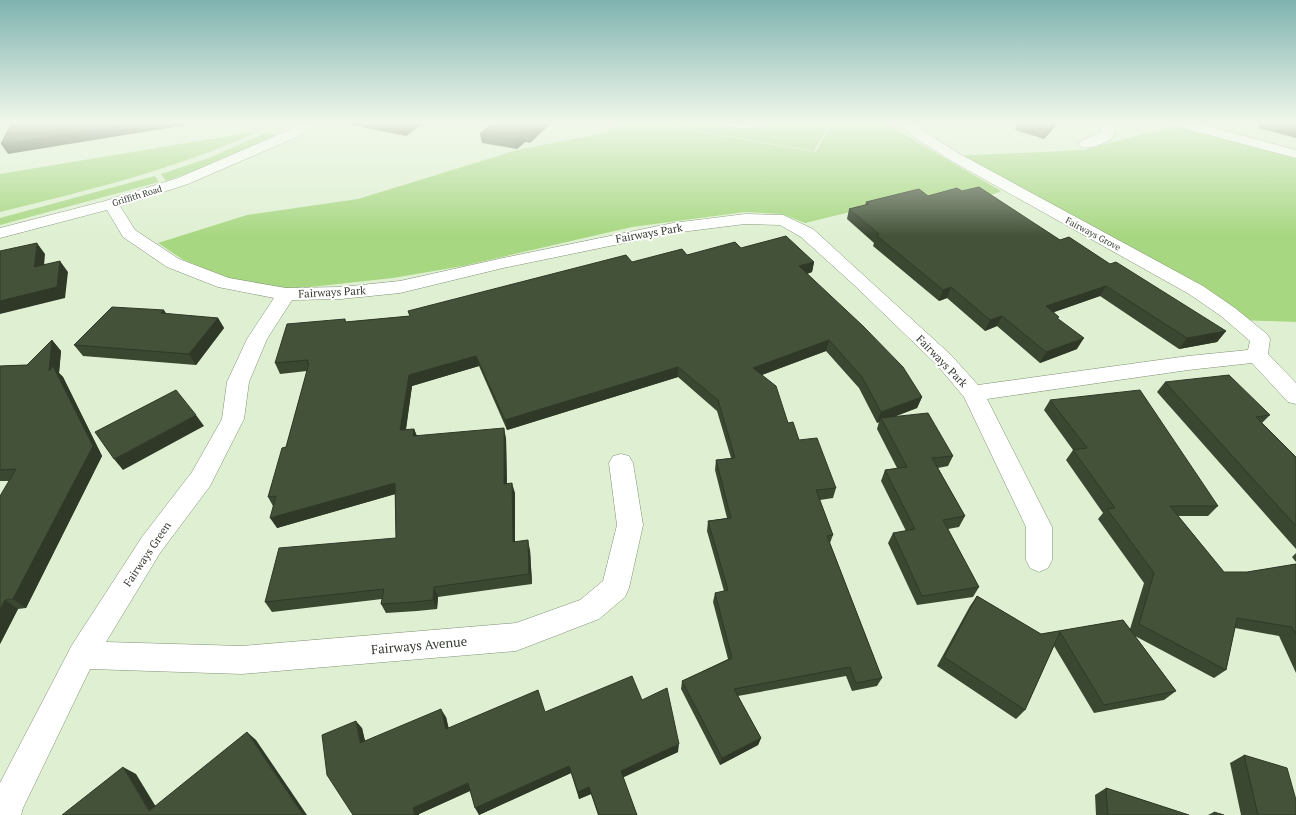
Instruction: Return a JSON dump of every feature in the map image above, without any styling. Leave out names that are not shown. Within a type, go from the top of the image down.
[{"type":"street","name":"Griffith Road","points":[[0,233],[111,204],[183,181],[231,160]]},
{"type":"street","name":"Fairways Grove","points":[[960,160],[1196,290],[1228,312],[1260,340],[1257,356]]},
{"type":"street","name":"Fairways Park","points":[[111,204],[129,233],[173,263],[225,283],[286,294],[341,293],[400,288],[503,263],[673,228],[745,219],[783,220],[807,233],[859,280],[944,360],[973,393],[1039,527],[1039,560]]},
{"type":"street","name":"Fairways Green","points":[[4,815],[7,804],[82,655],[151,545],[201,480],[233,419],[238,382],[257,339],[286,294]]},
{"type":"street","points":[[973,393],[1257,356],[1296,396]]},
{"type":"street","name":"Fairways Avenue","points":[[82,655],[242,660],[516,637],[589,610],[615,588],[630,525],[621,463]]},
{"type":"green space","points":[[84,160],[185,160],[96,188],[0,212],[0,174]]},
{"type":"green space","points":[[203,160],[223,160],[166,181],[161,174]]},
{"type":"green space","points":[[484,160],[948,160],[1001,191],[994,194],[903,199],[805,223],[782,214],[745,212],[632,227],[463,266],[393,278],[292,289],[229,280],[182,259],[158,243],[247,215],[358,199]]},
{"type":"green space","points":[[962,160],[1296,160],[1296,322],[1238,320]]},
{"type":"green space","points":[[155,176],[159,182],[0,225],[0,218]]},
{"type":"building","points":[[979,187],[1060,240],[1069,237],[1110,264],[1116,262],[1226,331],[1187,338],[1106,286],[1046,306],[1059,317],[1057,318],[1084,338],[1046,352],[1002,316],[990,320],[951,287],[943,290],[876,235],[879,234],[849,209],[869,204],[866,202],[919,189],[928,196],[957,188],[962,191]]},
{"type":"building","points":[[786,236],[814,262],[799,266],[863,326],[903,367],[922,397],[881,412],[862,377],[829,340],[753,368],[776,386],[788,423],[793,422],[799,440],[817,438],[836,488],[816,490],[833,535],[827,536],[882,678],[856,683],[850,667],[734,689],[761,738],[722,758],[682,681],[732,658],[715,593],[728,590],[708,521],[731,518],[716,460],[735,458],[718,400],[678,367],[505,420],[476,356],[409,375],[400,430],[414,429],[413,436],[504,428],[504,484],[512,483],[513,542],[528,540],[529,574],[434,587],[433,600],[381,604],[384,589],[265,602],[279,548],[396,538],[395,483],[270,518],[276,496],[268,497],[282,448],[286,447],[309,363],[307,363],[308,360],[275,363],[287,324],[345,319],[345,322],[410,316],[408,311],[626,255],[632,262],[682,249],[687,255],[735,242],[741,248]]},
{"type":"building","points":[[37,243],[34,267],[60,261],[57,287],[0,301],[0,251]]},
{"type":"building","points":[[112,307],[164,310],[161,313],[218,318],[189,354],[74,345]]},
{"type":"building","points":[[52,340],[49,371],[53,366],[93,446],[13,599],[5,600],[0,609],[0,496],[16,469],[0,470],[0,366],[27,365]]},
{"type":"building","points":[[1229,375],[1270,415],[1256,417],[1296,457],[1296,526],[1165,382]]},
{"type":"building","points":[[176,390],[196,415],[114,459],[95,432]]},
{"type":"building","points":[[1140,390],[1218,506],[1170,506],[1224,572],[1247,572],[1296,564],[1296,635],[1292,627],[1237,618],[1226,670],[1139,624],[1154,573],[1107,509],[1115,508],[1073,450],[1087,448],[1050,400]]},
{"type":"building","points":[[928,413],[953,456],[932,458],[965,516],[943,520],[979,587],[922,596],[893,533],[915,529],[885,470],[907,467],[881,418]]},
{"type":"building","points":[[977,596],[1041,634],[1123,620],[1176,691],[1104,705],[1060,632],[1025,710],[944,657]]},
{"type":"building","points":[[632,676],[642,700],[667,688],[679,744],[621,771],[637,815],[599,815],[589,787],[578,792],[569,766],[475,808],[468,783],[413,808],[415,815],[353,815],[327,775],[322,735],[356,721],[360,743],[441,709],[446,729],[538,690],[545,712]]},
{"type":"building","points":[[247,732],[303,815],[62,815],[123,767],[149,811]]},
{"type":"building","points":[[1244,755],[1287,768],[1296,800],[1296,815],[1258,815]]},
{"type":"building","points":[[1106,788],[1189,815],[1108,815]]},
{"type":"building","points":[[1214,812],[1224,815],[1215,815]]}]
